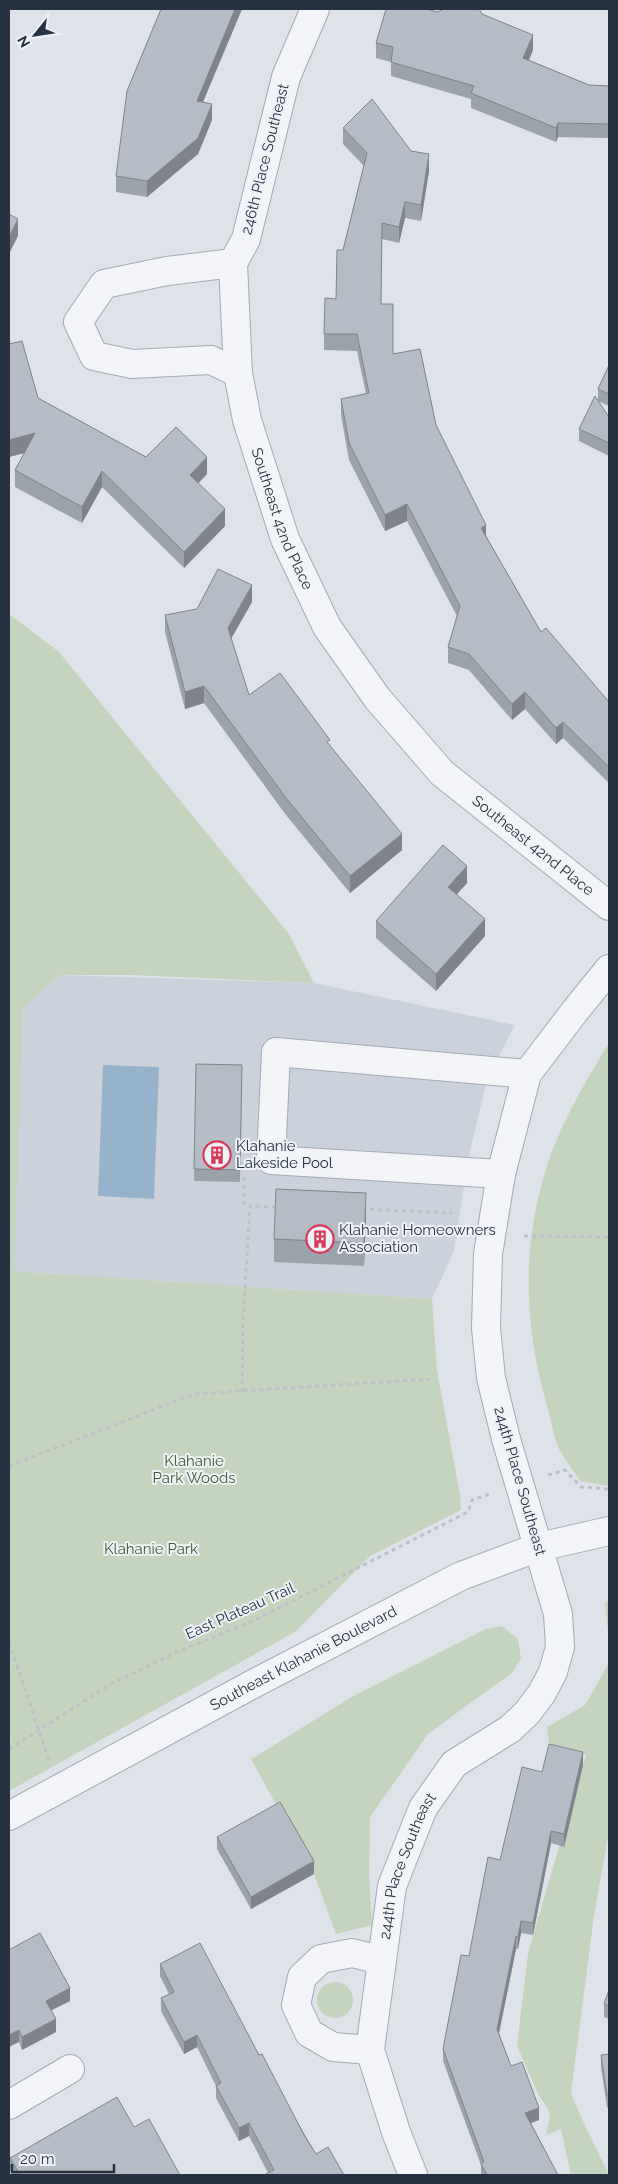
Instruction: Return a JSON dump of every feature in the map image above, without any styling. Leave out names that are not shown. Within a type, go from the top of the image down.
[{"type":"street","name":"246th Place Southeast","points":[[233,263],[246,239],[286,77],[316,9]]},
{"type":"street","points":[[233,263],[238,373],[211,360],[132,364],[94,356],[78,322],[104,284],[167,271],[233,263]]},
{"type":"street","name":"Southeast 42nd Place","points":[[238,373],[248,420],[285,539],[327,627],[377,698],[442,773],[609,906]]},
{"type":"street","name":"244th Place Southeast","points":[[413,2175],[396,2132],[370,2050],[392,1886],[423,1808],[454,1764],[510,1729],[527,1713],[542,1693],[553,1672],[560,1647],[558,1614],[506,1439],[491,1378],[486,1328],[488,1254],[501,1174],[527,1074],[609,969]]},
{"type":"street","points":[[501,1174],[271,1160],[276,1052],[527,1074]]},
{"type":"street","name":"Southeast Klahanie Boulevard","points":[[9,1816],[253,1684],[461,1576],[539,1547],[609,1531]]},
{"type":"street","name":"244th Place Southeast","points":[[370,2050],[333,2047],[309,2033],[296,2006],[302,1977],[321,1959],[352,1953],[381,1960]]},
{"type":"street","points":[[9,2105],[70,2069]]},
{"type":"path","points":[[242,1392],[243,1322],[250,1206],[279,1206]]},
{"type":"path","points":[[356,1209],[452,1213]]},
{"type":"path","points":[[524,1236],[609,1237]]},
{"type":"path","points":[[9,1466],[194,1394],[430,1379]]},
{"type":"path","points":[[560,1471],[565,1470],[581,1487],[609,1489]]},
{"type":"path","name":"East Plateau Trail","points":[[9,1749],[111,1684],[181,1650],[253,1621],[468,1512],[472,1500],[478,1498]]},
{"type":"path","points":[[9,1642],[59,1789]]},
{"type":"shaded area","points":[[59,975],[314,983],[515,1025],[487,1080],[468,1160],[454,1251],[432,1299],[14,1271],[22,1008]]},
{"type":"green space","name":"Klahanie Park Woods","points":[[9,614],[59,652],[289,934],[314,983],[130,975],[59,975],[23,1008],[14,1271],[432,1299],[437,1370],[460,1495],[461,1510],[370,1556],[295,1632],[9,1791]]},
{"type":"green space","points":[[609,1043],[609,1486],[580,1481],[559,1449],[534,1351],[529,1293],[529,1264],[537,1205],[544,1176],[556,1141],[572,1107]]},
{"type":"green space","points":[[609,1600],[609,1643],[605,1603]]},
{"type":"green space","points":[[502,1626],[518,1639],[521,1658],[513,1672],[428,1734],[370,1817],[369,1874],[372,1925],[336,1934],[314,1874],[251,1759],[355,1695],[486,1629]]},
{"type":"green space","points":[[609,1663],[609,1831],[594,1916],[571,2093],[609,2175],[571,2175],[561,2129],[546,2135],[550,2117],[548,2109],[538,2094],[517,2046],[528,1953],[586,1755],[549,1745],[547,1727],[585,1705]]},
{"type":"green space","points":[[335,1982],[342,1983],[348,1987],[352,1993],[352,2007],[348,2013],[342,2017],[335,2018],[328,2017],[322,2013],[318,2007],[317,2000],[318,1993],[322,1987],[328,1983]]},
{"type":"water","points":[[103,1065],[159,1067],[154,1199],[98,1196]]},
{"type":"building","points":[[161,9],[235,9],[197,101],[212,104],[198,138],[147,181],[116,176],[127,91]]},
{"type":"building","points":[[386,9],[426,9],[438,12],[443,9],[479,9],[482,14],[533,35],[523,58],[589,85],[609,86],[609,124],[558,123],[556,128],[471,93],[474,86],[391,62],[393,47],[376,43]]},
{"type":"building","points":[[372,99],[411,151],[429,154],[421,205],[405,202],[399,227],[382,223],[381,304],[393,304],[393,354],[420,349],[436,425],[486,525],[481,528],[541,632],[546,628],[609,702],[609,767],[563,722],[556,728],[525,692],[512,704],[469,654],[448,647],[460,606],[407,504],[385,515],[349,443],[341,399],[369,393],[357,334],[324,334],[325,298],[336,299],[337,250],[343,250],[367,153],[343,128]]},
{"type":"building","points":[[9,214],[18,219],[9,237]]},
{"type":"building","points":[[22,341],[38,398],[146,457],[176,427],[207,457],[190,475],[225,509],[184,552],[102,471],[82,507],[15,470],[35,433],[9,440],[9,344]]},
{"type":"building","points":[[609,365],[609,394],[598,389]]},
{"type":"building","points":[[595,396],[609,417],[609,443],[579,429]]},
{"type":"building","points":[[218,569],[252,585],[228,628],[249,695],[280,673],[330,740],[327,742],[402,834],[350,876],[286,798],[204,686],[185,692],[165,615],[197,609]]},
{"type":"building","points":[[443,845],[467,866],[448,887],[485,919],[436,974],[376,921]]},
{"type":"building","name":"Klahanie Lakeside Pool","points":[[196,1064],[242,1065],[240,1170],[194,1169]]},
{"type":"building","points":[[276,1189],[366,1193],[364,1243],[274,1239]]},
{"type":"building","points":[[549,1744],[583,1752],[564,1834],[551,1831],[533,1923],[521,1921],[518,1937],[516,1936],[497,2029],[511,2066],[522,2062],[539,2108],[525,2113],[558,2175],[487,2175],[481,2164],[484,2162],[443,2049],[461,1955],[469,1956],[488,1857],[500,1860],[522,1767],[542,1772]]},
{"type":"building","points":[[280,1802],[314,1861],[251,1897],[217,1837]]},
{"type":"building","points":[[40,1933],[70,1988],[46,2001],[56,2019],[22,2037],[19,2030],[9,2035],[9,1950]]},
{"type":"building","points":[[200,1943],[259,2055],[262,2054],[304,2135],[316,2154],[328,2147],[344,2175],[264,2175],[274,2170],[249,2123],[239,2128],[216,2086],[221,2083],[197,2035],[184,2042],[161,1998],[174,1992],[160,1964]]},
{"type":"building","points":[[609,1990],[609,2006],[604,2004]]},
{"type":"building","points":[[609,2054],[609,2095],[607,2095],[601,2055]]},
{"type":"building","points":[[117,2097],[134,2127],[149,2119],[180,2175],[20,2175],[10,2158]]},
{"type":"place","name":"Klahanie Lakeside Pool","points":[[217,1155]]},
{"type":"place","name":"Klahanie Homeowners Association","points":[[320,1239]]},
{"type":"park label","name":"Klahanie Park","points":[[151,1549]]}]
